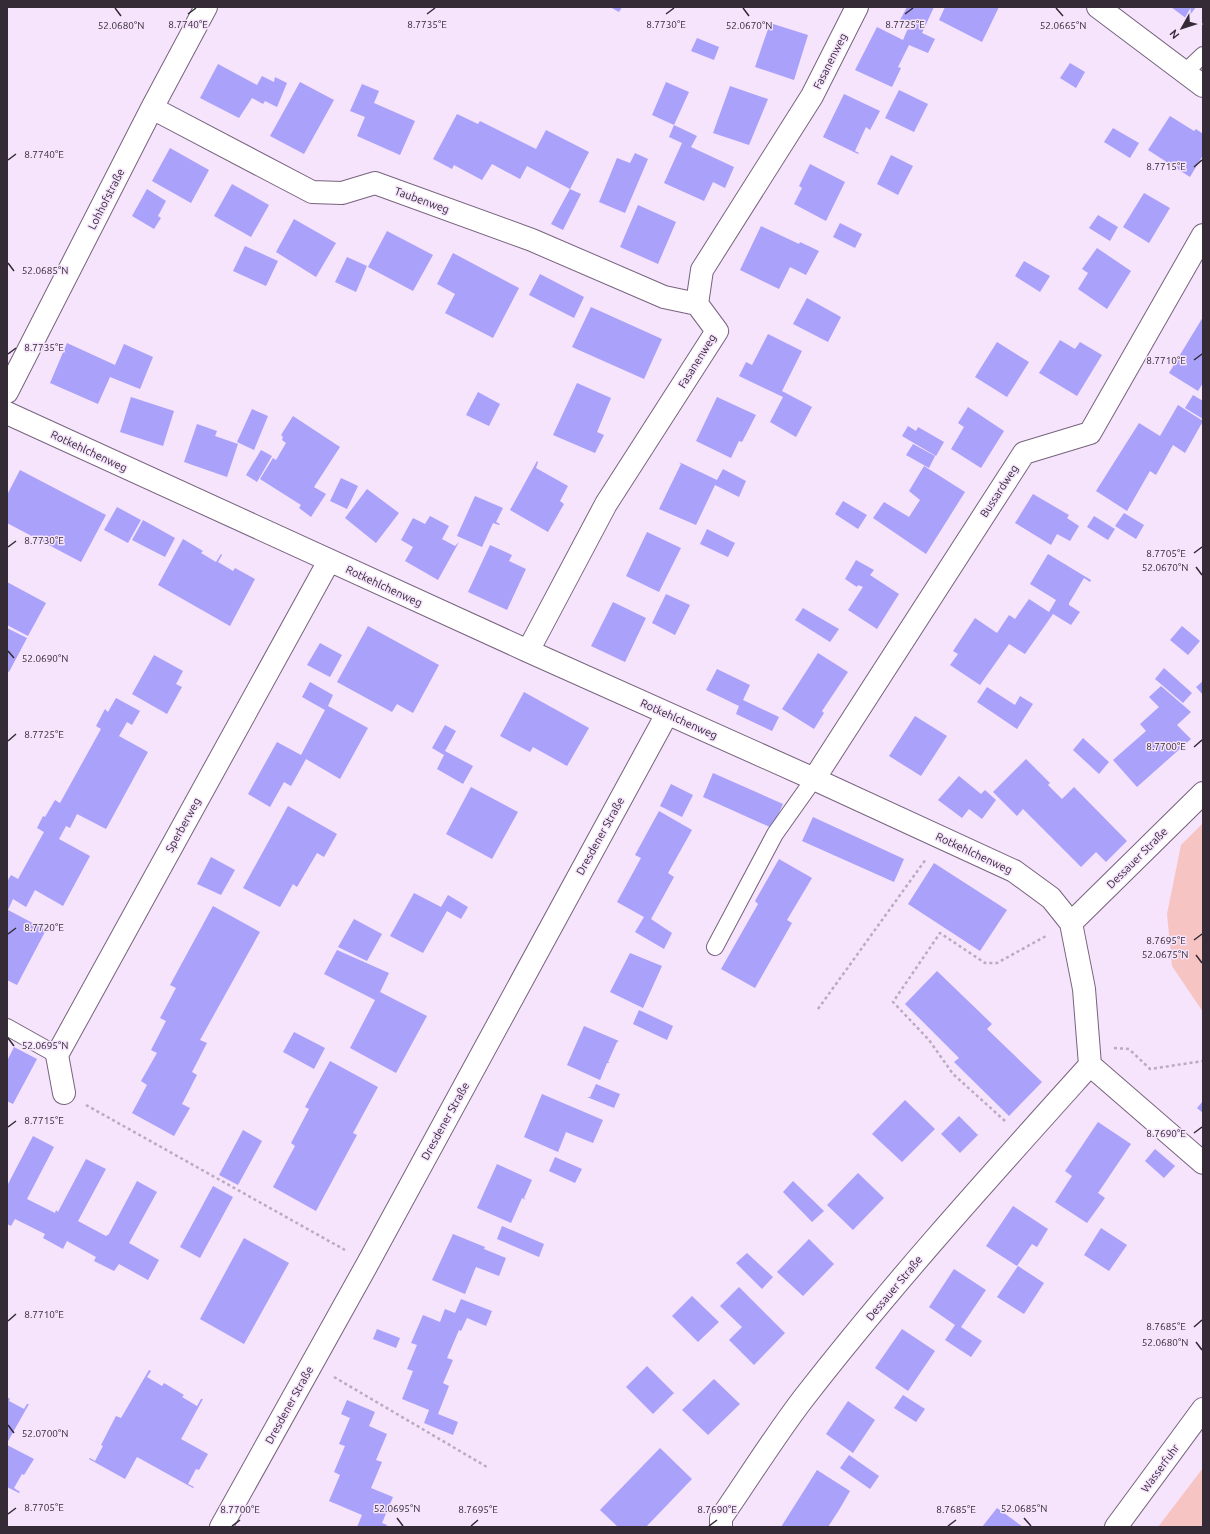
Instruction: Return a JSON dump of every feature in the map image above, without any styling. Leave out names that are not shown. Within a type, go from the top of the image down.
[{"type":"street","name":"Lohhofstraße","points":[[7,392],[152,108],[206,7]]},
{"type":"street","name":"Fasanenweg","points":[[528,651],[606,504],[717,331],[697,304],[702,270],[812,96],[857,7]]},
{"type":"street","points":[[1098,7],[1203,86]]},
{"type":"street","name":"Taubenweg","points":[[152,108],[312,192],[342,193],[375,183],[532,240],[664,297],[697,304]]},
{"type":"street","name":"Bussardweg","points":[[814,778],[1024,453],[1090,433],[1203,235]]},
{"type":"street","name":"Rotkehlchenweg","points":[[7,413],[667,714],[814,778],[1014,872],[1051,898],[1071,923],[1084,988],[1090,1056]]},
{"type":"street","name":"Sperberweg","points":[[57,1055],[329,561]]},
{"type":"street","name":"Dresdener Straße","points":[[221,1527],[368,1263],[667,714]]},
{"type":"street","name":"Dessauer Straße","points":[[1071,923],[1203,793]]},
{"type":"street","points":[[57,1055],[64,1093]]},
{"type":"street","points":[[1090,1056],[1203,1163]]},
{"type":"street","name":"Dessauer Straße","points":[[720,1527],[721,1518],[802,1400],[895,1287],[1023,1139],[1090,1056]]},
{"type":"street","name":"Wasserfuhr","points":[[1116,1527],[1203,1409]]},
{"type":"lane","points":[[1186,72],[1203,55]]},
{"type":"lane","points":[[715,947],[775,834],[814,778]]},
{"type":"lane","points":[[7,1027],[57,1055]]},
{"type":"path","points":[[818,1009],[941,838]]},
{"type":"path","points":[[1023,1139],[953,1074],[929,1040],[893,1002],[940,933],[986,963],[997,963],[1071,923]]},
{"type":"path","points":[[1090,1056],[1129,1049],[1150,1069],[1203,1061]]},
{"type":"path","points":[[64,1093],[368,1263]]},
{"type":"path","points":[[312,1364],[487,1467]]},
{"type":"shaded area","points":[[1203,823],[1203,1012],[1172,966],[1167,914],[1181,845]]},
{"type":"shaded area","points":[[1203,1468],[1203,1527],[1158,1527]]},
{"type":"building","points":[[610,7],[622,7],[619,12]]},
{"type":"building","points":[[907,7],[934,7],[922,33],[935,39],[928,53],[909,45],[898,67],[901,68],[892,87],[855,70],[877,27],[903,40],[909,26],[899,22]]},
{"type":"building","points":[[945,7],[999,7],[982,42],[939,20]]},
{"type":"building","points":[[1171,7],[1196,7],[1187,19]]},
{"type":"building","points":[[770,23],[808,35],[794,80],[755,67]]},
{"type":"building","points":[[697,38],[719,47],[714,60],[691,51]]},
{"type":"building","points":[[1070,63],[1085,72],[1076,88],[1060,78]]},
{"type":"building","points":[[218,64],[257,85],[262,76],[274,82],[275,77],[287,83],[277,107],[265,101],[263,104],[252,98],[239,118],[200,98]]},
{"type":"building","points":[[300,82],[334,100],[304,154],[270,136]]},
{"type":"building","points":[[666,82],[689,92],[674,125],[652,115]]},
{"type":"building","points":[[362,84],[379,91],[374,103],[415,121],[400,155],[357,136],[365,117],[350,111]]},
{"type":"building","points":[[730,86],[768,99],[749,145],[713,133]]},
{"type":"building","points":[[899,90],[928,104],[914,132],[885,118]]},
{"type":"building","points":[[844,94],[880,111],[870,130],[866,127],[855,151],[859,153],[858,154],[823,137]]},
{"type":"building","points":[[457,114],[478,124],[480,121],[536,149],[546,130],[589,152],[570,189],[527,166],[520,179],[492,164],[482,180],[454,165],[452,169],[433,159]]},
{"type":"building","points":[[1170,116],[1194,131],[1196,129],[1203,134],[1203,155],[1190,177],[1148,150]]},
{"type":"building","points":[[674,125],[697,136],[691,147],[734,167],[725,188],[713,182],[704,201],[664,183],[682,143],[669,137]]},
{"type":"building","points":[[1113,128],[1139,143],[1130,158],[1104,142]]},
{"type":"building","points":[[170,148],[209,170],[191,203],[152,181]]},
{"type":"building","points":[[635,153],[648,159],[625,213],[599,202],[617,158],[630,163]]},
{"type":"building","points":[[891,155],[913,166],[898,195],[877,184]]},
{"type":"building","points":[[810,164],[845,182],[826,221],[794,204],[802,188],[799,186]]},
{"type":"building","points":[[232,184],[269,205],[251,237],[214,216]]},
{"type":"building","points":[[147,189],[166,201],[158,216],[161,218],[154,229],[132,216]]},
{"type":"building","points":[[570,189],[581,194],[563,230],[551,224]]},
{"type":"building","points":[[1144,193],[1170,208],[1149,243],[1123,227]]},
{"type":"building","points":[[638,205],[676,222],[658,264],[620,247]]},
{"type":"building","points":[[1098,215],[1118,227],[1110,241],[1089,228]]},
{"type":"building","points":[[294,219],[336,243],[316,277],[276,252]]},
{"type":"building","points":[[840,223],[862,234],[855,248],[833,237]]},
{"type":"building","points":[[761,226],[799,244],[800,242],[819,251],[806,275],[790,267],[779,289],[740,270]]},
{"type":"building","points":[[387,231],[433,255],[413,291],[368,267]]},
{"type":"building","points":[[245,246],[278,261],[266,286],[233,271]]},
{"type":"building","points":[[1097,248],[1131,271],[1107,309],[1078,289],[1088,273],[1082,269]]},
{"type":"building","points":[[453,253],[519,288],[493,338],[445,313],[455,294],[437,284]]},
{"type":"building","points":[[347,257],[367,266],[356,292],[335,282]]},
{"type":"building","points":[[1024,261],[1050,276],[1040,292],[1015,276]]},
{"type":"building","points":[[540,274],[584,297],[574,318],[529,295]]},
{"type":"building","points":[[807,298],[841,317],[828,342],[793,324]]},
{"type":"building","points":[[591,307],[662,339],[644,379],[572,347]]},
{"type":"building","points":[[1203,317],[1203,383],[1198,391],[1169,373]]},
{"type":"building","points":[[768,334],[802,351],[782,391],[812,407],[796,437],[770,422],[783,397],[739,376],[746,362],[752,365]]},
{"type":"building","points":[[1060,340],[1075,349],[1080,342],[1102,355],[1077,396],[1039,373]]},
{"type":"building","points":[[997,342],[1029,362],[1007,397],[975,377]]},
{"type":"building","points":[[67,343],[115,365],[124,344],[153,357],[140,389],[110,377],[98,404],[50,383]]},
{"type":"building","points":[[577,383],[611,398],[597,432],[604,435],[595,453],[553,435]]},
{"type":"building","points":[[478,392],[500,404],[489,426],[466,415]]},
{"type":"building","points":[[1193,395],[1203,401],[1203,419],[1185,408]]},
{"type":"building","points":[[131,397],[174,411],[163,446],[120,432]]},
{"type":"building","points":[[717,397],[756,415],[742,442],[739,441],[731,458],[696,441]]},
{"type":"building","points":[[1178,405],[1203,421],[1185,453],[1173,445],[1156,475],[1150,471],[1127,511],[1096,491],[1139,423],[1160,436]]},
{"type":"building","points":[[968,407],[1004,431],[981,468],[951,449],[964,427],[958,423]]},
{"type":"building","points":[[252,409],[268,416],[254,450],[237,442]]},
{"type":"building","points":[[293,416],[340,447],[314,487],[326,494],[311,517],[299,508],[301,505],[260,479],[273,458],[276,460],[286,443],[282,440],[283,437],[281,435]]},
{"type":"building","points":[[197,424],[217,431],[215,436],[238,444],[227,477],[184,462]]},
{"type":"building","points":[[908,426],[916,431],[918,427],[944,442],[936,456],[902,436]]},
{"type":"building","points":[[913,444],[935,456],[929,468],[906,455]]},
{"type":"building","points":[[261,450],[272,456],[257,482],[246,475]]},
{"type":"building","points":[[537,461],[536,468],[568,486],[560,501],[564,504],[548,532],[510,510]]},
{"type":"building","points":[[679,462],[717,480],[723,469],[746,481],[739,497],[715,485],[696,525],[659,509],[681,464]]},
{"type":"building","points":[[924,466],[965,492],[926,554],[873,518],[884,502],[909,517],[920,500],[909,491]]},
{"type":"building","points":[[20,470],[106,515],[81,562],[7,523],[7,495]]},
{"type":"building","points":[[341,478],[358,486],[347,509],[330,501]]},
{"type":"building","points":[[367,489],[399,513],[376,543],[345,518]]},
{"type":"building","points":[[1033,494],[1069,515],[1067,518],[1079,526],[1070,541],[1057,534],[1051,545],[1015,523]]},
{"type":"building","points":[[475,496],[503,508],[496,522],[500,524],[493,523],[482,547],[457,536]]},
{"type":"building","points":[[843,501],[867,515],[858,529],[835,514]]},
{"type":"building","points":[[117,507],[141,520],[128,543],[104,530]]},
{"type":"building","points":[[1124,513],[1144,525],[1136,539],[1115,526]]},
{"type":"building","points":[[430,516],[449,526],[442,539],[455,546],[459,542],[438,580],[405,561],[413,547],[401,540],[413,518],[425,524]]},
{"type":"building","points":[[1094,516],[1115,529],[1108,540],[1087,527]]},
{"type":"building","points":[[143,520],[175,538],[165,557],[132,540]]},
{"type":"building","points":[[707,529],[735,543],[728,557],[700,544]]},
{"type":"building","points":[[647,532],[681,548],[659,592],[626,576]]},
{"type":"building","points":[[183,539],[203,551],[201,553],[216,562],[221,554],[222,555],[218,562],[233,571],[235,568],[255,579],[230,626],[158,585]]},
{"type":"building","points":[[490,545],[512,555],[509,561],[526,569],[507,610],[468,592]]},
{"type":"building","points":[[1048,554],[1091,580],[1090,582],[1084,578],[1069,603],[1069,605],[1080,612],[1071,625],[1053,614],[1025,654],[1009,644],[980,685],[950,665],[958,654],[953,651],[975,618],[997,633],[1009,615],[1015,619],[1029,599],[1049,612],[1056,600],[1030,584]]},
{"type":"building","points":[[856,560],[874,570],[870,575],[899,594],[877,629],[848,610],[863,587],[858,585],[857,587],[845,579]]},
{"type":"building","points":[[7,582],[46,603],[28,636],[7,625]]},
{"type":"building","points":[[666,594],[690,605],[675,635],[652,623]]},
{"type":"building","points":[[613,602],[646,618],[625,662],[591,646]]},
{"type":"building","points":[[803,608],[839,629],[830,642],[795,620]]},
{"type":"building","points":[[368,626],[439,665],[413,713],[397,704],[392,712],[337,682]]},
{"type":"building","points":[[1182,626],[1200,641],[1188,655],[1170,640]]},
{"type":"building","points":[[7,628],[27,638],[9,672],[7,671]]},
{"type":"building","points":[[320,643],[342,655],[330,677],[307,665]]},
{"type":"building","points":[[818,653],[848,672],[822,711],[824,713],[814,729],[782,709]]},
{"type":"building","points":[[154,655],[183,671],[176,684],[182,687],[167,714],[132,694]]},
{"type":"building","points":[[1164,668],[1192,693],[1183,703],[1155,679]]},
{"type":"building","points":[[717,669],[750,685],[743,700],[779,717],[772,731],[736,714],[739,706],[706,690]]},
{"type":"building","points":[[1203,681],[1203,695],[1196,687]]},
{"type":"building","points":[[310,682],[333,695],[328,706],[368,728],[340,779],[306,759],[291,786],[284,782],[270,807],[248,794],[277,742],[301,755],[325,710],[302,697]]},
{"type":"building","points":[[1161,686],[1191,712],[1177,725],[1191,739],[1137,787],[1113,760],[1146,731],[1140,724],[1159,707],[1149,697]]},
{"type":"building","points":[[987,687],[1015,705],[1020,696],[1033,704],[1017,729],[977,702]]},
{"type":"building","points":[[524,692],[589,728],[567,766],[533,747],[530,752],[500,736]]},
{"type":"building","points":[[116,698],[140,711],[132,725],[127,722],[119,736],[148,752],[106,829],[77,814],[70,828],[66,826],[59,839],[90,856],[63,906],[35,890],[26,907],[13,899],[8,910],[46,930],[17,985],[7,980],[7,882],[11,875],[18,879],[44,832],[37,828],[43,816],[45,817],[55,800],[60,803],[101,729],[96,726],[105,709],[108,712]]},
{"type":"building","points":[[915,716],[947,736],[921,776],[889,756]]},
{"type":"building","points":[[445,725],[456,731],[445,751],[473,766],[463,784],[437,769],[444,755],[432,748]]},
{"type":"building","points":[[1083,738],[1109,762],[1099,774],[1073,750]]},
{"type":"building","points":[[1026,759],[1050,783],[1048,785],[1062,799],[1074,787],[1127,841],[1106,862],[1096,852],[1081,867],[1023,809],[1017,816],[993,792]]},
{"type":"building","points":[[713,773],[783,804],[772,828],[703,797]]},
{"type":"building","points":[[959,776],[981,794],[985,790],[996,800],[982,819],[969,809],[962,818],[938,800]]},
{"type":"building","points":[[671,784],[693,795],[682,817],[660,806]]},
{"type":"building","points":[[471,787],[518,812],[492,859],[446,834]]},
{"type":"building","points":[[288,806],[337,834],[324,857],[317,853],[297,887],[293,884],[280,907],[243,888]]},
{"type":"building","points":[[659,811],[692,830],[668,873],[674,877],[651,919],[672,933],[664,949],[635,932],[644,917],[617,902],[641,858],[635,855]]},
{"type":"building","points":[[813,817],[904,859],[894,882],[802,841]]},
{"type":"building","points":[[211,857],[235,870],[221,895],[197,884]]},
{"type":"building","points":[[779,859],[812,878],[787,920],[792,923],[755,988],[721,969],[758,904],[755,901]]},
{"type":"building","points":[[934,863],[1007,910],[980,951],[908,904]]},
{"type":"building","points":[[414,893],[441,907],[448,895],[468,907],[461,919],[447,911],[423,953],[390,936]]},
{"type":"building","points":[[213,906],[260,932],[200,1040],[207,1043],[192,1072],[197,1075],[182,1104],[190,1108],[174,1136],[132,1113],[147,1085],[141,1081],[157,1053],[151,1050],[166,1021],[160,1018],[176,988],[170,985]]},
{"type":"building","points":[[354,919],[382,934],[367,961],[338,947]]},
{"type":"building","points":[[337,950],[389,973],[380,992],[427,1016],[396,1073],[350,1048],[375,1000],[324,974]]},
{"type":"building","points":[[630,953],[662,966],[643,1008],[610,992]]},
{"type":"building","points":[[937,971],[992,1024],[987,1029],[1042,1082],[1009,1116],[954,1062],[959,1058],[905,1004]]},
{"type":"building","points":[[639,1010],[673,1026],[667,1040],[633,1024]]},
{"type":"building","points":[[584,1026],[619,1041],[617,1042],[608,1062],[610,1063],[607,1063],[600,1080],[567,1065]]},
{"type":"building","points":[[294,1032],[325,1048],[314,1069],[283,1052]]},
{"type":"building","points":[[14,1047],[37,1059],[13,1104],[7,1101],[7,1061]]},
{"type":"building","points":[[330,1061],[378,1087],[353,1133],[357,1135],[316,1211],[273,1187],[295,1146],[291,1143],[309,1109],[305,1107]]},
{"type":"building","points":[[596,1084],[620,1094],[614,1108],[587,1097],[590,1097]]},
{"type":"building","points":[[542,1094],[603,1120],[593,1143],[566,1132],[558,1152],[524,1137]]},
{"type":"building","points":[[905,1100],[935,1129],[902,1162],[872,1134]]},
{"type":"building","points":[[1203,1101],[1203,1113],[1197,1108]]},
{"type":"building","points":[[959,1116],[978,1135],[960,1153],[941,1134]]},
{"type":"building","points":[[1098,1122],[1131,1144],[1098,1193],[1105,1198],[1087,1223],[1055,1202],[1072,1176],[1065,1171]]},
{"type":"building","points":[[243,1130],[262,1141],[238,1185],[219,1175]]},
{"type":"building","points":[[33,1136],[54,1147],[27,1199],[55,1213],[56,1210],[58,1212],[86,1159],[106,1169],[78,1221],[106,1236],[109,1234],[137,1181],[157,1192],[129,1243],[159,1260],[148,1280],[119,1264],[114,1271],[94,1261],[96,1257],[67,1241],[63,1249],[43,1238],[45,1234],[15,1219],[11,1226],[7,1224],[7,1186]]},
{"type":"building","points":[[1155,1149],[1175,1166],[1164,1178],[1145,1161]]},
{"type":"building","points":[[555,1157],[582,1169],[575,1183],[549,1171]]},
{"type":"building","points":[[497,1164],[532,1180],[524,1198],[526,1200],[522,1198],[511,1223],[477,1208]]},
{"type":"building","points":[[858,1173],[884,1198],[853,1230],[827,1205]]},
{"type":"building","points":[[793,1181],[824,1211],[812,1222],[783,1192]]},
{"type":"building","points":[[213,1186],[233,1197],[200,1258],[180,1247]]},
{"type":"building","points":[[1013,1206],[1048,1229],[1037,1247],[1032,1244],[1017,1266],[986,1246]]},
{"type":"building","points":[[502,1226],[544,1244],[539,1257],[497,1239]]},
{"type":"building","points":[[1101,1228],[1127,1245],[1109,1271],[1084,1255]]},
{"type":"building","points":[[453,1234],[485,1247],[484,1249],[506,1258],[499,1276],[476,1267],[465,1294],[432,1280]]},
{"type":"building","points":[[244,1238],[289,1263],[244,1344],[200,1319]]},
{"type":"building","points":[[809,1239],[834,1264],[803,1296],[777,1272]]},
{"type":"building","points":[[747,1253],[773,1277],[762,1289],[736,1263]]},
{"type":"building","points":[[1018,1266],[1044,1283],[1024,1314],[997,1297]]},
{"type":"building","points":[[954,1269],[986,1290],[961,1327],[982,1341],[971,1357],[945,1340],[955,1325],[929,1307]]},
{"type":"building","points":[[739,1287],[785,1333],[754,1365],[729,1340],[742,1327],[720,1306]]},
{"type":"building","points":[[692,1296],[719,1322],[698,1342],[672,1316]]},
{"type":"building","points":[[461,1299],[492,1311],[486,1326],[467,1318],[461,1331],[459,1330],[447,1358],[453,1360],[443,1383],[449,1386],[438,1414],[458,1422],[453,1435],[424,1423],[429,1410],[402,1399],[413,1371],[407,1369],[417,1345],[411,1343],[423,1315],[440,1322],[445,1309],[455,1313]]},
{"type":"building","points":[[377,1329],[400,1338],[396,1348],[373,1339]]},
{"type":"building","points":[[902,1329],[935,1351],[908,1391],[875,1368]]},
{"type":"building","points":[[647,1366],[674,1393],[653,1414],[626,1387]]},
{"type":"building","points":[[149,1370],[151,1371],[147,1377],[162,1386],[164,1383],[184,1395],[182,1397],[197,1406],[201,1399],[203,1399],[181,1439],[208,1454],[199,1470],[196,1469],[188,1484],[194,1487],[193,1488],[137,1457],[125,1479],[89,1459],[90,1458],[95,1461],[103,1446],[101,1445],[116,1416],[121,1418]]},
{"type":"building","points":[[714,1379],[740,1404],[708,1435],[682,1410]]},
{"type":"building","points":[[903,1395],[925,1409],[916,1422],[894,1408]]},
{"type":"building","points":[[7,1397],[10,1399],[9,1401],[24,1409],[27,1404],[29,1404],[7,1443]]},
{"type":"building","points":[[347,1400],[375,1412],[369,1426],[387,1434],[376,1460],[382,1462],[371,1488],[393,1497],[382,1523],[387,1525],[386,1527],[357,1527],[362,1515],[329,1501],[340,1475],[334,1472],[345,1446],[339,1444],[350,1418],[341,1414]]},
{"type":"building","points":[[848,1401],[875,1420],[853,1453],[826,1434]]},
{"type":"building","points":[[7,1445],[34,1459],[24,1475],[22,1474],[14,1488],[20,1492],[19,1493],[7,1487]]},
{"type":"building","points":[[660,1448],[692,1479],[646,1527],[618,1527],[600,1510]]},
{"type":"building","points":[[849,1455],[879,1476],[870,1489],[840,1468]]},
{"type":"building","points":[[817,1470],[850,1491],[839,1510],[828,1527],[781,1527]]},
{"type":"building","points":[[997,1508],[1023,1527],[982,1527]]}]
